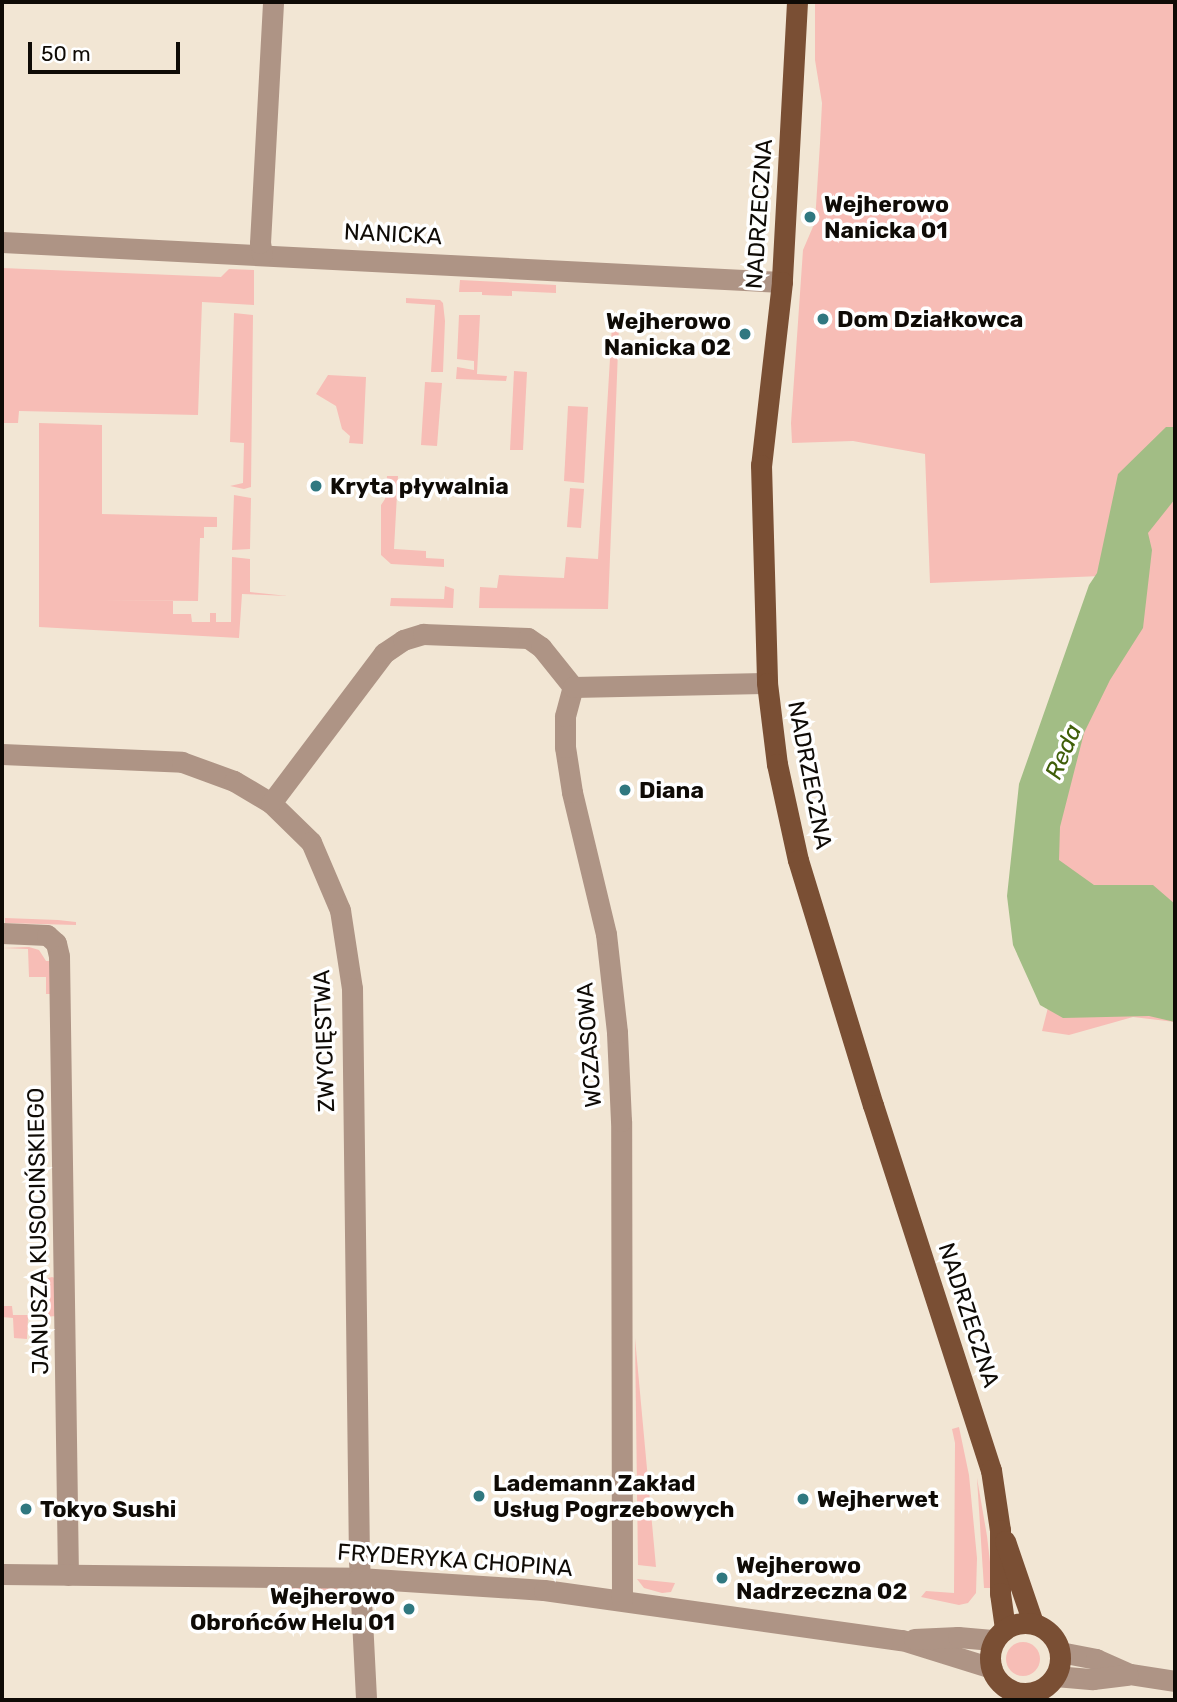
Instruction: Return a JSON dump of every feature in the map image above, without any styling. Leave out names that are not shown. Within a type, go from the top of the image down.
[{"type":"main road","name":"NADRZECZNA","points":[[797,2],[782,282],[761,465],[767,682],[777,764],[798,860],[873,1105],[991,1470],[1000,1530],[1000,1634]]},
{"type":"main road","name":"NADRZECZNA","points":[[1000,1530],[1033,1623]]},
{"type":"main road","points":[[1018,1623],[1033,1623],[1045,1629],[1055,1639],[1060,1651],[1055,1676],[1037,1696],[1024,1693],[1012,1695],[999,1681],[990,1658],[1000,1634],[1018,1623]]},
{"type":"street","points":[[262,254],[260,243],[273,2]]},
{"type":"street","name":"NANICKA","points":[[2,242],[782,282]]},
{"type":"street","points":[[271,803],[384,653],[403,639],[423,634],[528,638],[541,647],[573,687],[767,682]]},
{"type":"street","name":"WCZASOWA","points":[[573,687],[565,716],[565,747],[572,792],[606,934],[617,1032],[621,1121],[622,1600]]},
{"type":"street","name":"ZWYCIĘSTWA","points":[[2,754],[182,762],[234,780],[271,803],[311,842],[340,910],[352,988],[359,1578],[366,1700]]},
{"type":"street","name":"JANUSZA KUSOCIŃSKIEGO","points":[[2,933],[47,936],[56,943],[59,956],[68,1575]]},
{"type":"street","name":"FRYDERYKA CHOPINA","points":[[2,1574],[359,1578],[511,1587],[902,1640],[992,1668]]},
{"type":"street","name":"FRYDERYKA CHOPINA","points":[[902,1640],[1000,1634]]},
{"type":"street","points":[[1060,1651],[1097,1660],[1130,1674],[1175,1681]]},
{"type":"street","points":[[1055,1676],[1093,1679],[1130,1674]]},
{"type":"shaded area","points":[[815,2],[1175,2],[1175,435],[1101,576],[930,583],[925,454],[853,441],[792,443],[791,423],[803,250],[815,222],[820,143],[822,103],[815,60]]},
{"type":"shaded area","points":[[2,268],[221,277],[229,269],[254,270],[254,305],[202,302],[198,415],[19,411],[18,423],[2,423]]},
{"type":"shaded area","points":[[460,280],[556,285],[556,293],[512,291],[512,296],[459,292]]},
{"type":"shaded area","points":[[406,298],[440,300],[443,303],[443,372],[431,372],[435,305],[406,303]]},
{"type":"shaded area","points":[[234,313],[253,315],[251,487],[244,489],[230,486],[243,483],[244,443],[230,442]]},
{"type":"shaded area","points":[[459,315],[480,315],[477,374],[507,376],[506,381],[456,379],[457,367],[474,370],[474,361],[457,359]]},
{"type":"shaded area","points":[[612,325],[619,325],[608,609],[479,608],[480,587],[497,588],[499,575],[564,578],[566,557],[598,559]]},
{"type":"shaded area","points":[[514,371],[527,372],[523,450],[510,450]]},
{"type":"shaded area","points":[[328,375],[366,377],[363,444],[349,443],[350,436],[342,429],[336,406],[316,394]]},
{"type":"shaded area","points":[[425,382],[442,383],[437,446],[421,445]]},
{"type":"shaded area","points":[[568,406],[588,407],[584,483],[564,481]]},
{"type":"shaded area","points":[[39,423],[102,425],[102,514],[217,517],[217,527],[204,527],[204,538],[200,538],[198,601],[99,600],[173,601],[173,614],[191,614],[192,622],[210,622],[210,613],[216,613],[216,622],[231,622],[232,557],[250,559],[250,592],[288,596],[242,594],[239,638],[39,627]]},
{"type":"shaded area","points":[[387,476],[398,476],[394,549],[426,551],[426,558],[444,559],[444,567],[391,564],[381,555],[381,505],[385,499]]},
{"type":"shaded area","points":[[1175,478],[1175,1022],[1133,1017],[1069,1035],[1042,1031],[1075,902],[1043,871],[1145,506]]},
{"type":"shaded area","points":[[570,488],[584,489],[581,528],[567,527]]},
{"type":"shaded area","points":[[234,495],[251,498],[250,549],[232,550]]},
{"type":"shaded area","points":[[445,586],[454,589],[453,608],[390,606],[391,598],[444,599]]},
{"type":"shaded area","points":[[5,918],[58,920],[76,922],[76,925],[5,923]]},
{"type":"shaded area","points":[[29,947],[39,950],[46,961],[51,961],[52,994],[46,994],[46,977],[29,977],[28,949],[2,948]]},
{"type":"shaded area","points":[[48,1278],[55,1278],[57,1316],[28,1318],[27,1339],[14,1338],[13,1318],[2,1317],[2,1306],[12,1306],[13,1315],[48,1315]]},
{"type":"shaded area","points":[[635,1338],[656,1567],[638,1565]]},
{"type":"shaded area","points":[[959,1427],[969,1475],[977,1558],[976,1593],[968,1603],[959,1605],[921,1597],[926,1591],[954,1593],[955,1443],[952,1429]]},
{"type":"shaded area","points":[[977,1478],[987,1536],[993,1588],[984,1588]]},
{"type":"shaded area","points":[[637,1579],[675,1583],[671,1592],[662,1593],[644,1588]]},
{"type":"shaded area","points":[[273,1587],[335,1587],[343,1593],[271,1592]]},
{"type":"shaded area","points":[[1023,1642],[1035,1647],[1040,1659],[1035,1671],[1023,1676],[1011,1671],[1006,1659],[1011,1647]]},
{"type":"water","name":"Reda","points":[[1166,427],[1175,427],[1175,499],[1148,533],[1152,550],[1143,628],[1110,680],[1084,733],[1060,827],[1059,860],[1094,885],[1153,885],[1175,904],[1175,1022],[1149,1016],[1063,1018],[1040,1005],[1013,945],[1007,896],[1019,784],[1089,585],[1097,573],[1118,474]]},
{"type":"place","name":"Wejherowo Nanicka 01","points":[[810,217]]},
{"type":"place","name":"Dom Działkowca","points":[[823,319]]},
{"type":"place","name":"Wejherowo Nanicka 02","points":[[745,334]]},
{"type":"place","name":"Kryta pływalnia","points":[[316,486]]},
{"type":"place","name":"Diana","points":[[625,790]]},
{"type":"place","name":"Lademann Zakład Usług Pogrzebowych","points":[[479,1496]]},
{"type":"place","name":"Wejherwet","points":[[803,1499]]},
{"type":"place","name":"Tokyo Sushi","points":[[26,1509]]},
{"type":"place","name":"Wejherowo Nadrzeczna 02","points":[[722,1578]]},
{"type":"place","name":"Wejherowo Obrońców Helu 01","points":[[409,1609]]}]
